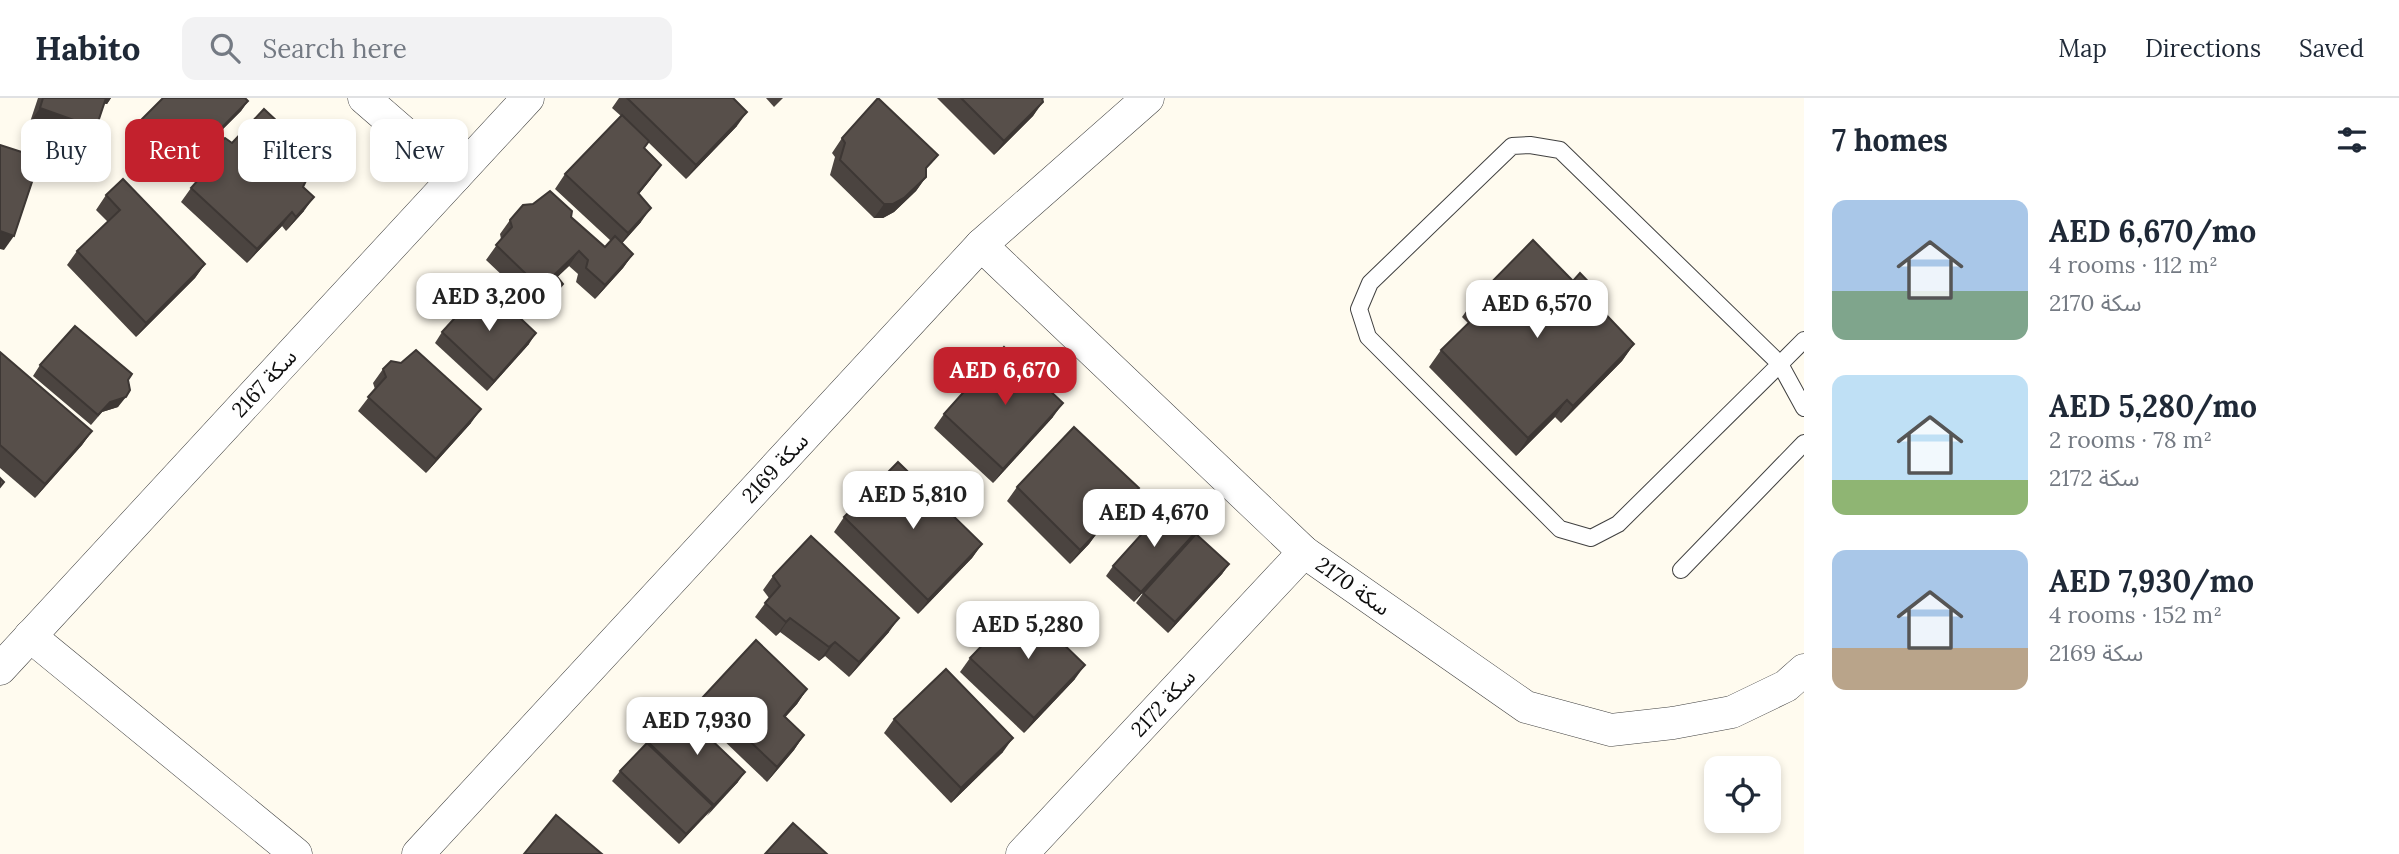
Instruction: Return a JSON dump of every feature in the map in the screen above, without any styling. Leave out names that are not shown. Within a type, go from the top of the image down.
[{"type":"street","points":[[364,98],[388,119]]},
{"type":"street","name":"سكة 2167","points":[[468,163],[528,98]]},
{"type":"street","name":"سكة 2169","points":[[418,854],[981,245],[1148,98]]},
{"type":"street","name":"سكة 2167","points":[[0,668],[450,182]]},
{"type":"street","name":"سكة 2170","points":[[981,245],[1304,552],[1526,707],[1611,730],[1673,723],[1732,712],[1798,686]]},
{"type":"street","name":"سكة 2172","points":[[1023,854],[1304,552]]},
{"type":"street","points":[[30,636],[296,854]]},
{"type":"lane","points":[[1804,340],[1780,364],[1618,524],[1591,538],[1560,529],[1368,337],[1359,309],[1370,283],[1512,146],[1530,145],[1560,150],[1780,364],[1804,408]]},
{"type":"lane","points":[[1681,570],[1804,443]]},
{"type":"building","points":[[43,98],[106,98],[99,119],[71,119],[40,108]]},
{"type":"building","points":[[163,98],[245,98],[248,101],[224,125],[224,119],[142,119]]},
{"type":"building","points":[[627,98],[733,98],[747,112],[696,165]]},
{"type":"building","points":[[878,98],[938,155],[926,168],[926,177],[904,198],[893,204],[884,204],[840,160],[845,143],[842,138]]},
{"type":"building","points":[[961,98],[1042,98],[1043,102],[1004,141]]},
{"type":"building","points":[[264,109],[275,119],[255,119]]},
{"type":"building","points":[[622,115],[649,141],[644,148],[661,165],[638,193],[651,208],[628,233],[565,174]]},
{"type":"building","points":[[238,137],[238,182],[305,182],[303,187],[314,197],[296,217],[292,212],[257,249],[191,188],[196,182],[224,182],[224,139],[232,143]]},
{"type":"building","points":[[0,145],[21,152],[21,182],[32,182],[14,236],[0,231]]},
{"type":"building","points":[[123,179],[205,264],[146,323],[77,251],[120,210],[106,195]]},
{"type":"building","points":[[550,191],[572,211],[571,217],[605,247],[615,236],[633,254],[605,285],[586,268],[588,260],[579,251],[555,274],[563,284],[551,298],[496,245],[512,227],[510,220],[523,205],[533,204]]},
{"type":"building","points":[[1533,240],[1573,281],[1580,273],[1602,296],[1595,303],[1634,344],[1573,406],[1567,400],[1528,438],[1441,350],[1483,309],[1474,300]]},
{"type":"building","points":[[485,285],[536,333],[494,381],[442,332]]},
{"type":"building","points":[[75,326],[132,374],[128,380],[130,390],[126,397],[110,402],[98,415],[40,365]]},
{"type":"building","points":[[1004,347],[1022,364],[1029,360],[1051,380],[1047,388],[1063,403],[1003,469],[944,414]]},
{"type":"building","points":[[416,350],[481,409],[436,459],[368,397],[386,377],[383,369],[391,361],[401,363]]},
{"type":"building","points":[[0,352],[92,431],[45,484],[0,445]]},
{"type":"building","points":[[1074,427],[1139,488],[1109,519],[1104,516],[1095,526],[1099,530],[1080,550],[1017,487]]},
{"type":"building","points":[[898,462],[982,544],[928,600],[844,517]]},
{"type":"building","points":[[1167,506],[1195,533],[1141,592],[1113,566]]},
{"type":"building","points":[[1196,534],[1229,564],[1175,622],[1143,593]]},
{"type":"building","points":[[811,536],[899,618],[859,662],[835,642],[829,647],[790,618],[786,622],[765,603],[780,586],[773,576]]},
{"type":"building","points":[[1022,604],[1085,665],[1034,718],[970,658]]},
{"type":"building","points":[[756,640],[807,689],[784,716],[804,735],[777,767],[703,697]]},
{"type":"building","points":[[946,669],[1013,738],[961,788],[894,719]]},
{"type":"building","points":[[679,709],[745,772],[714,805],[648,742]]},
{"type":"building","points":[[647,743],[713,806],[686,834],[620,771]]},
{"type":"building","points":[[556,815],[602,854],[524,854]]},
{"type":"building","points":[[793,823],[827,854],[765,854]]}]
